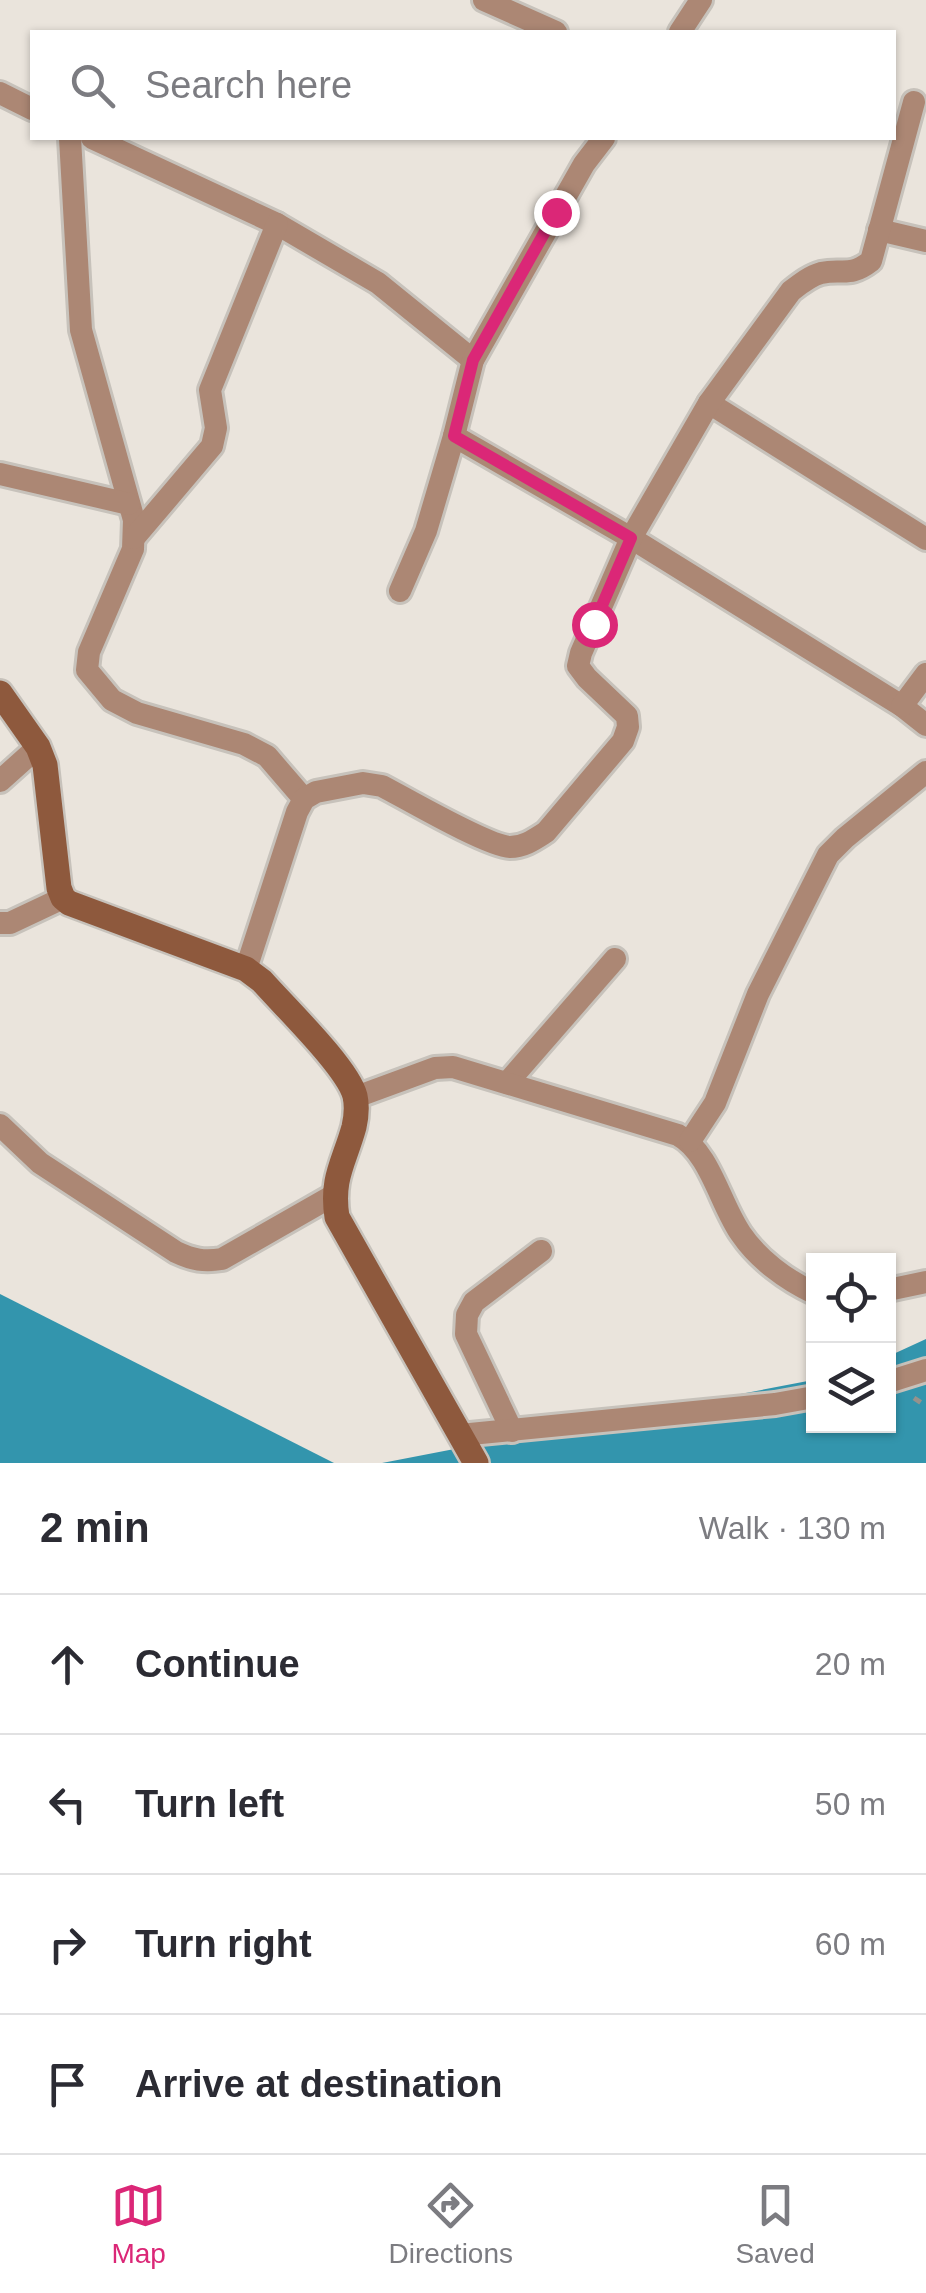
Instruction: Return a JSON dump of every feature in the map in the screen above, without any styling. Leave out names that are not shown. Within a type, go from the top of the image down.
[{"type":"street","points":[[484,0],[552,30]]},
{"type":"street","points":[[681,30],[701,0]]},
{"type":"street","points":[[0,94],[30,108]]},
{"type":"street","points":[[246,968],[304,799],[316,792],[363,782],[382,786],[488,841],[509,847],[530,842],[546,832],[623,741],[628,728],[626,716],[578,666],[631,538],[709,403],[791,291],[822,273],[850,272],[871,261],[914,102]]},
{"type":"street","points":[[70,140],[81,330],[134,520],[133,548],[89,652],[88,670],[112,700],[137,713],[244,744],[267,756],[304,799]]},
{"type":"street","points":[[96,140],[277,224],[378,283],[473,360]]},
{"type":"street","points":[[400,591],[426,531],[473,360],[584,164],[602,140]]},
{"type":"street","points":[[134,538],[212,446],[216,428],[210,390],[277,224]]},
{"type":"street","points":[[880,230],[926,241]]},
{"type":"street","points":[[709,403],[926,539]]},
{"type":"street","points":[[454,436],[631,538],[902,706],[926,725]]},
{"type":"street","points":[[0,474],[129,504]]},
{"type":"street","points":[[902,706],[926,674]]},
{"type":"street","points":[[0,692],[38,747],[44,764],[63,898],[246,968],[346,1076],[356,1098],[356,1122],[338,1174],[334,1195],[337,1217],[476,1463]]},
{"type":"street","points":[[0,781],[38,747]]},
{"type":"street","points":[[690,1141],[715,1103],[758,994],[828,855],[926,772]]},
{"type":"street","points":[[0,923],[10,924],[63,898]]},
{"type":"street","points":[[506,1083],[615,959]]},
{"type":"street","points":[[356,1098],[435,1068],[454,1067],[678,1135],[698,1150],[735,1225],[756,1254],[806,1288]]},
{"type":"street","points":[[0,1126],[56,1173],[176,1252],[204,1262],[222,1258],[334,1195]]},
{"type":"street","points":[[512,1431],[466,1334],[467,1316],[474,1302],[541,1251]]},
{"type":"street","points":[[896,1288],[926,1282]]},
{"type":"street","points":[[896,1379],[926,1370]]},
{"type":"street","points":[[460,1436],[806,1398]]},
{"type":"water","points":[[0,1294],[334,1463],[0,1463]]},
{"type":"water","points":[[926,1339],[926,1463],[382,1463],[806,1381],[806,1433],[896,1433],[896,1353]]},
{"type":"route","points":[[556,212],[473,360],[454,436],[631,538],[594,624]]}]
